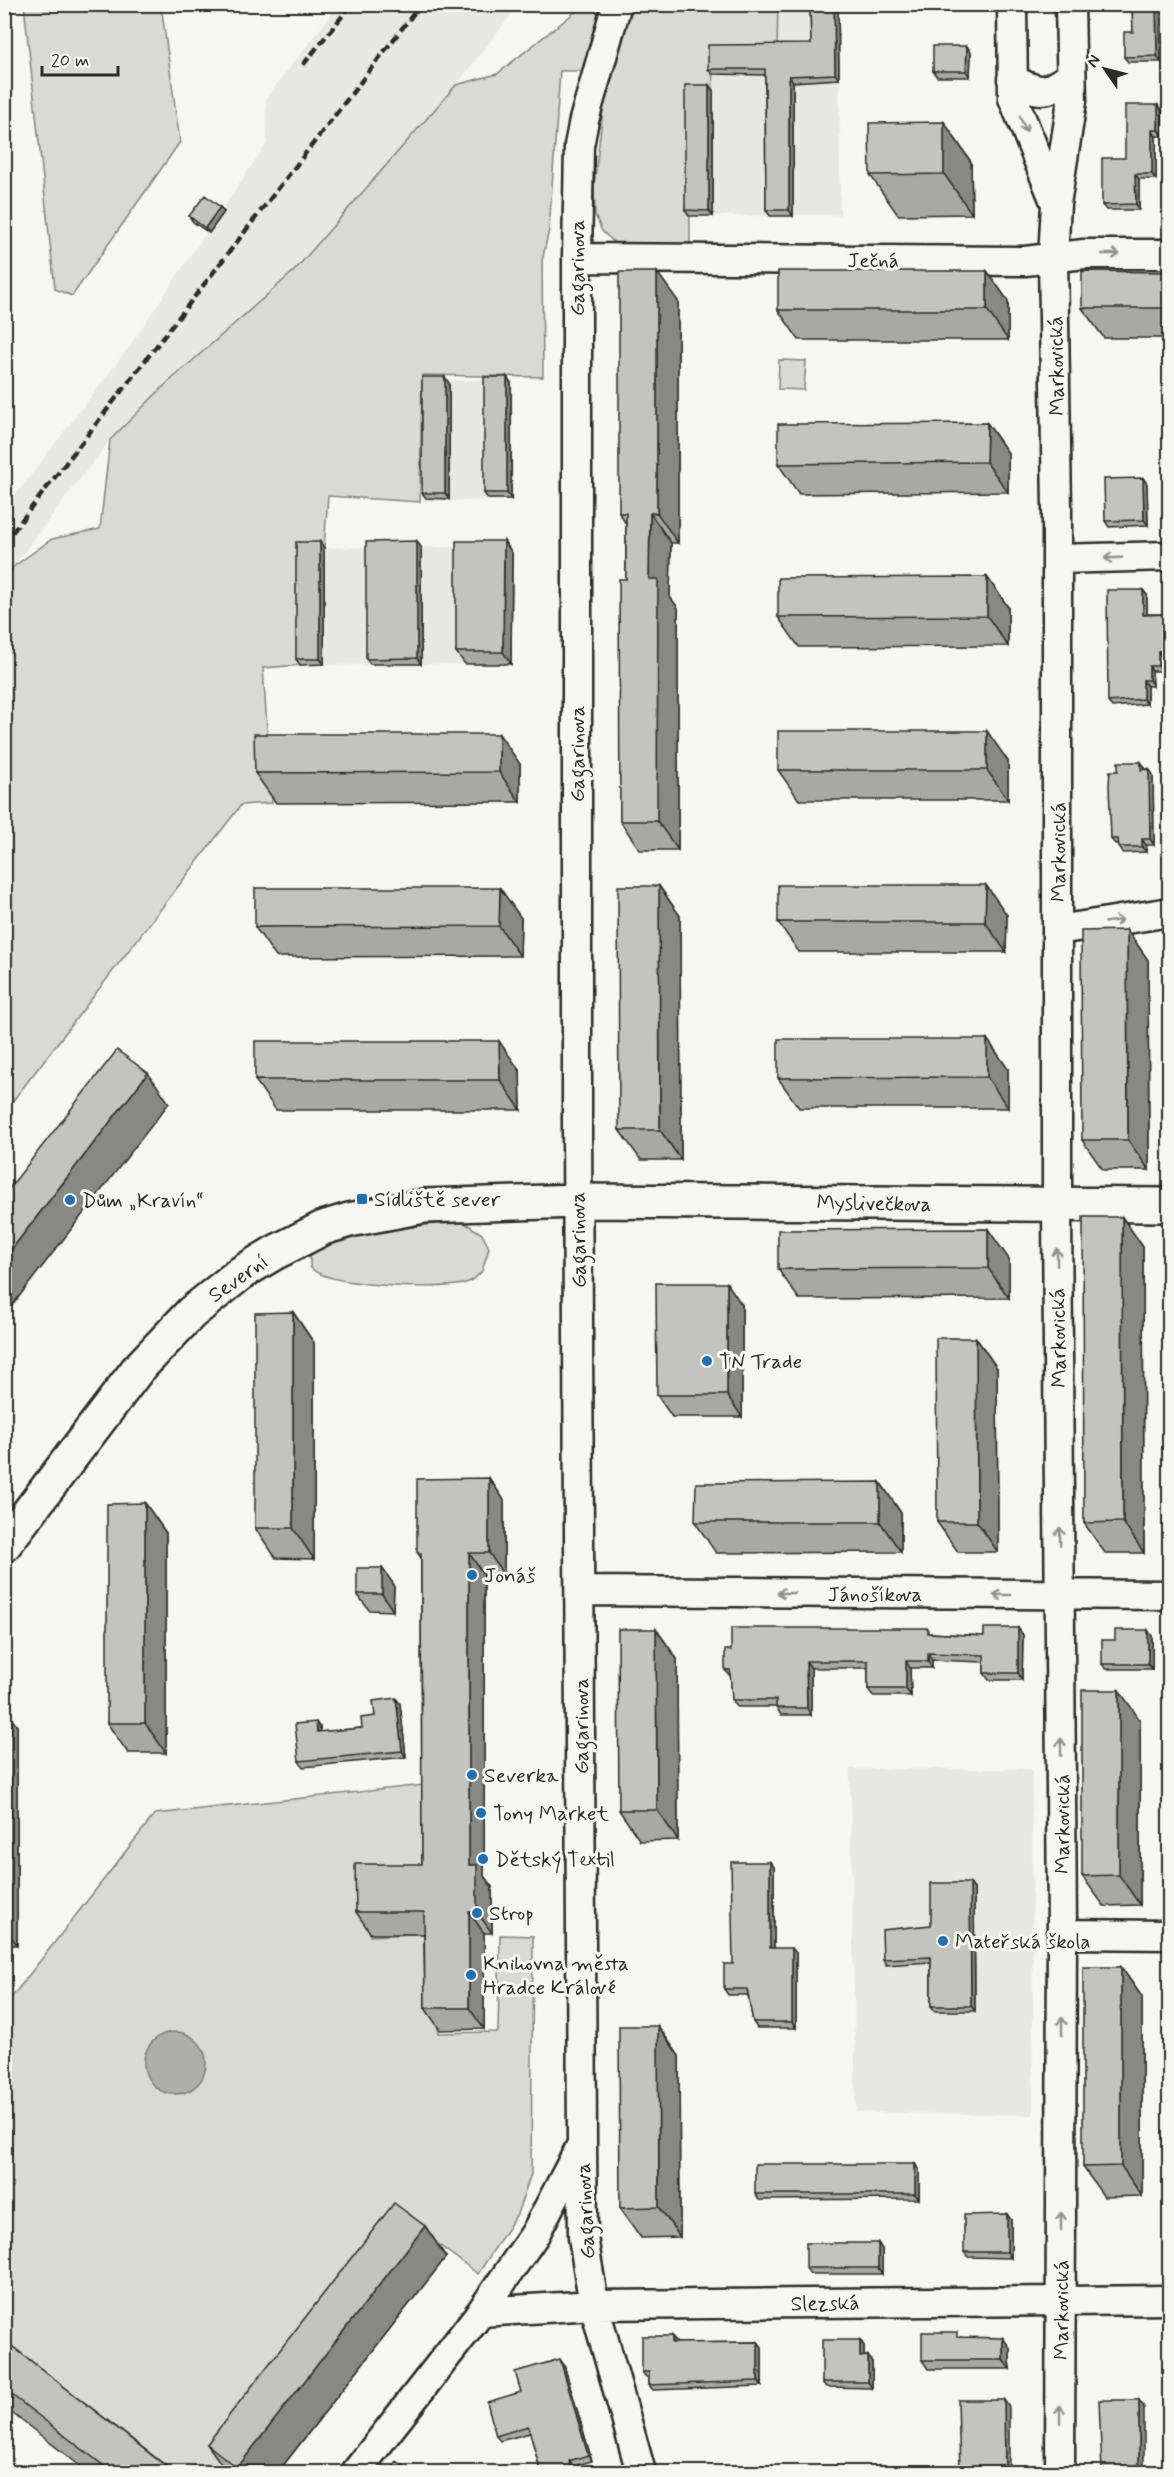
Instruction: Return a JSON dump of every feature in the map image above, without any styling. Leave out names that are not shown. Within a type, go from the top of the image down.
[{"type":"street","name":"Gagarinova","points":[[617,4],[584,120],[579,146],[577,258],[582,2144],[584,2236],[594,2305],[641,2472]]},
{"type":"street","name":"Markovická","points":[[1012,4],[1013,98],[1056,204]]},
{"type":"street","name":"Markovická","points":[[1060,2472],[1062,1934],[1057,1205],[1057,559],[1053,257],[1056,204],[1072,101],[1070,4]]},
{"type":"street","points":[[1012,79],[1040,91],[1054,88],[1071,76]]},
{"type":"street","name":"Ječná","points":[[577,258],[1025,261],[1084,254],[1170,254]]},
{"type":"street","points":[[1057,559],[1170,556]]},
{"type":"street","points":[[1058,930],[1170,912]]},
{"type":"street","name":"Myslivečkova","points":[[578,1201],[1170,1205]]},
{"type":"street","name":"Severní","points":[[4,1545],[138,1369],[166,1337],[218,1290],[274,1253],[323,1228],[424,1206],[578,1201]]},
{"type":"street","name":"Jánošíkova","points":[[580,1591],[1170,1595]]},
{"type":"street","points":[[1062,1934],[1170,1935]]},
{"type":"street","points":[[356,2472],[481,2312],[535,2234],[582,2144]]},
{"type":"street","name":"Slezská","points":[[481,2312],[594,2305],[1170,2300]]},
{"type":"shaded area","points":[[24,5],[161,5],[180,142],[72,296],[55,289]]},
{"type":"shaded area","points":[[339,5],[519,5],[456,85],[294,271],[165,385],[110,440],[5,577],[5,509],[129,347],[267,143],[266,98]]},
{"type":"shaded area","points":[[584,5],[600,5],[586,71],[560,71],[549,230],[542,261],[543,377],[422,375],[420,502],[328,496],[324,547],[301,548],[300,665],[263,668],[272,803],[241,805],[5,1111],[5,578],[13,567],[52,539],[100,529],[110,440],[165,385],[294,271],[456,85],[497,74]]},
{"type":"shaded area","points":[[630,5],[778,5],[777,50],[712,50],[713,91],[689,91],[690,247],[617,245],[602,231],[595,215],[594,186],[604,101]]},
{"type":"shaded area","points":[[778,5],[839,5],[840,215],[690,216],[712,50],[777,50]]},
{"type":"shaded area","points":[[779,360],[806,361],[804,390],[778,389]]},
{"type":"shaded area","points":[[513,380],[513,500],[424,501],[424,381]]},
{"type":"shaded area","points":[[464,547],[465,664],[300,665],[300,548]]},
{"type":"shaded area","points":[[462,1221],[482,1234],[489,1248],[482,1271],[474,1279],[463,1284],[407,1287],[359,1283],[320,1274],[310,1267],[310,1256],[321,1248],[338,1242],[405,1228]]},
{"type":"shaded area","name":"Mateřská škola","points":[[850,1769],[1032,1769],[1033,2115],[856,2112]]},
{"type":"shaded area","points":[[433,1784],[433,1880],[369,1881],[370,1936],[436,1933],[438,2033],[498,2032],[500,1935],[533,1936],[531,2174],[517,2214],[478,2274],[412,2225],[221,2472],[158,2472],[5,2354],[4,2007],[155,1814]]},
{"type":"shaded area","points":[[169,2032],[181,2032],[197,2041],[204,2051],[206,2063],[204,2075],[197,2085],[181,2094],[169,2094],[158,2089],[149,2080],[144,2069],[144,2057],[149,2046],[158,2037]]},
{"type":"building","points":[[810,4],[834,4],[835,74],[789,76],[789,210],[766,210],[765,69],[708,69],[708,45],[811,44]]},
{"type":"building","points":[[1132,4],[1156,4],[1157,56],[1124,57],[1124,32],[1133,32]]},
{"type":"building","points":[[933,46],[967,46],[966,71],[933,71]]},
{"type":"building","points":[[685,85],[709,85],[709,211],[685,210]]},
{"type":"building","points":[[1125,105],[1158,105],[1158,130],[1152,130],[1152,174],[1135,174],[1136,204],[1102,205],[1102,158],[1125,158]]},
{"type":"building","points":[[944,122],[944,174],[870,175],[869,123]]},
{"type":"building","points":[[205,195],[220,207],[205,228],[189,216]]},
{"type":"building","points":[[778,271],[987,271],[987,310],[778,310]]},
{"type":"building","points":[[1082,271],[1170,272],[1170,308],[1082,308]]},
{"type":"building","points":[[619,272],[657,272],[657,513],[650,513],[649,579],[658,579],[657,821],[620,821],[619,579],[626,579],[626,513],[619,513]]},
{"type":"building","points":[[422,377],[445,377],[445,493],[422,493]]},
{"type":"building","points":[[484,377],[507,377],[507,493],[484,493]]},
{"type":"building","points":[[987,423],[986,462],[778,464],[778,424]]},
{"type":"building","points":[[1143,478],[1144,520],[1105,521],[1104,479]]},
{"type":"building","points":[[417,541],[417,658],[366,659],[366,542]]},
{"type":"building","points":[[456,541],[504,541],[503,652],[456,652]]},
{"type":"building","points":[[296,542],[320,542],[320,659],[296,659]]},
{"type":"building","points":[[987,577],[987,616],[778,617],[778,578]]},
{"type":"building","points":[[1107,590],[1143,590],[1143,615],[1170,614],[1170,650],[1158,651],[1158,666],[1149,666],[1149,680],[1143,680],[1143,699],[1108,702]]},
{"type":"building","points":[[778,731],[987,731],[987,770],[778,770]]},
{"type":"building","points":[[254,734],[499,734],[499,772],[255,773]]},
{"type":"building","points":[[1118,762],[1141,762],[1141,770],[1149,769],[1150,839],[1142,839],[1142,847],[1119,847],[1118,839],[1111,839],[1110,771],[1118,771]]},
{"type":"building","points":[[778,885],[986,885],[985,922],[778,922]]},
{"type":"building","points":[[618,886],[659,886],[660,1130],[619,1130]]},
{"type":"building","points":[[255,888],[500,888],[499,926],[255,927]]},
{"type":"building","points":[[1127,930],[1128,1140],[1082,1140],[1081,931]]},
{"type":"building","points":[[778,1039],[987,1039],[987,1077],[778,1078]]},
{"type":"building","points":[[255,1041],[499,1041],[500,1080],[255,1080]]},
{"type":"building","points":[[117,1050],[148,1073],[4,1259],[4,1195]]},
{"type":"building","points":[[1083,1217],[1122,1217],[1123,1522],[1084,1523]]},
{"type":"building","points":[[988,1229],[988,1268],[778,1269],[778,1230]]},
{"type":"building","name":"TN Trade","points":[[656,1283],[727,1283],[727,1395],[657,1395]]},
{"type":"building","points":[[293,1312],[293,1528],[255,1528],[255,1313]]},
{"type":"building","points":[[936,1338],[976,1338],[977,1522],[937,1522]]},
{"type":"building","points":[[489,1478],[489,1553],[469,1553],[469,1865],[477,1865],[477,1912],[469,1912],[469,2008],[425,2008],[424,1912],[356,1912],[355,1864],[422,1864],[421,1553],[417,1552],[417,1479]]},
{"type":"building","points":[[880,1482],[880,1522],[695,1522],[696,1483]]},
{"type":"building","points":[[145,1503],[145,1723],[107,1723],[107,1504]]},
{"type":"building","points":[[357,1568],[382,1568],[382,1594],[357,1594]]},
{"type":"building","points":[[731,1628],[928,1628],[928,1633],[984,1636],[984,1628],[1018,1628],[1018,1673],[984,1673],[984,1655],[928,1653],[928,1661],[906,1661],[906,1689],[868,1689],[868,1661],[806,1661],[807,1708],[776,1708],[776,1700],[732,1700],[730,1670],[725,1670],[725,1650],[731,1650]]},
{"type":"building","points":[[618,1629],[656,1629],[657,1810],[619,1810]]},
{"type":"building","points":[[1115,1630],[1148,1630],[1148,1664],[1102,1664],[1102,1640],[1115,1640]]},
{"type":"building","points":[[1082,1690],[1119,1690],[1119,1875],[1082,1876]]},
{"type":"building","points":[[396,1698],[402,1751],[299,1761],[295,1724],[316,1722],[317,1732],[362,1728],[361,1718],[375,1716],[373,1701]]},
{"type":"building","points":[[731,1862],[770,1862],[770,1948],[792,1948],[792,2022],[753,2022],[747,1989],[724,1989],[724,1964],[733,1964]]},
{"type":"building","points":[[931,1883],[970,1883],[971,2006],[931,2006],[931,1957],[883,1959],[882,1930],[931,1925]]},
{"type":"building","points":[[1083,1967],[1121,1967],[1121,2166],[1083,2167]]},
{"type":"building","points":[[619,2026],[658,2026],[659,2207],[620,2208]]},
{"type":"building","points":[[755,2164],[915,2164],[915,2194],[755,2194]]},
{"type":"building","points":[[394,2203],[425,2226],[237,2468],[207,2444]]},
{"type":"building","points":[[1007,2214],[1007,2252],[964,2252],[964,2215]]},
{"type":"building","points":[[806,2243],[878,2243],[878,2268],[806,2268]]},
{"type":"building","points":[[922,2332],[957,2332],[957,2337],[1003,2338],[1003,2360],[922,2360]]},
{"type":"building","points":[[642,2336],[672,2336],[672,2343],[758,2342],[758,2381],[649,2385],[649,2372],[642,2372]]},
{"type":"building","points":[[4,2340],[172,2471],[112,2472],[4,2389]]},
{"type":"building","points":[[822,2340],[860,2340],[860,2357],[868,2356],[868,2382],[822,2382]]},
{"type":"building","points":[[560,2359],[588,2455],[569,2461],[571,2468],[541,2472],[528,2426],[496,2436],[487,2402],[521,2392],[515,2372]]},
{"type":"building","points":[[958,2400],[1004,2400],[1005,2472],[960,2472]]},
{"type":"building","points":[[1099,2400],[1139,2400],[1139,2466],[1143,2466],[1143,2472],[1102,2472]]},
{"type":"building","points":[[397,2461],[412,2472],[389,2472]]},
{"type":"railway","points":[[303,65],[352,4]]},
{"type":"railway","points":[[4,543],[421,4]]},
{"type":"place","name":"Sídliště sever","points":[[362,1199]]},
{"type":"place","name":"Dům „Kravín“","points":[[70,1200]]},
{"type":"place","name":"TN Trade","points":[[707,1361]]},
{"type":"place","name":"Jonáš","points":[[472,1575]]},
{"type":"place","name":"Severka","points":[[472,1775]]},
{"type":"place","name":"Tony Market","points":[[481,1813]]},
{"type":"place","name":"Dětský Textil","points":[[483,1859]]},
{"type":"place","name":"Strop","points":[[477,1913]]},
{"type":"place","name":"Mateřská škola","points":[[943,1941]]},
{"type":"place","name":"Knihovna města Hradce Králové","points":[[471,1975]]}]
